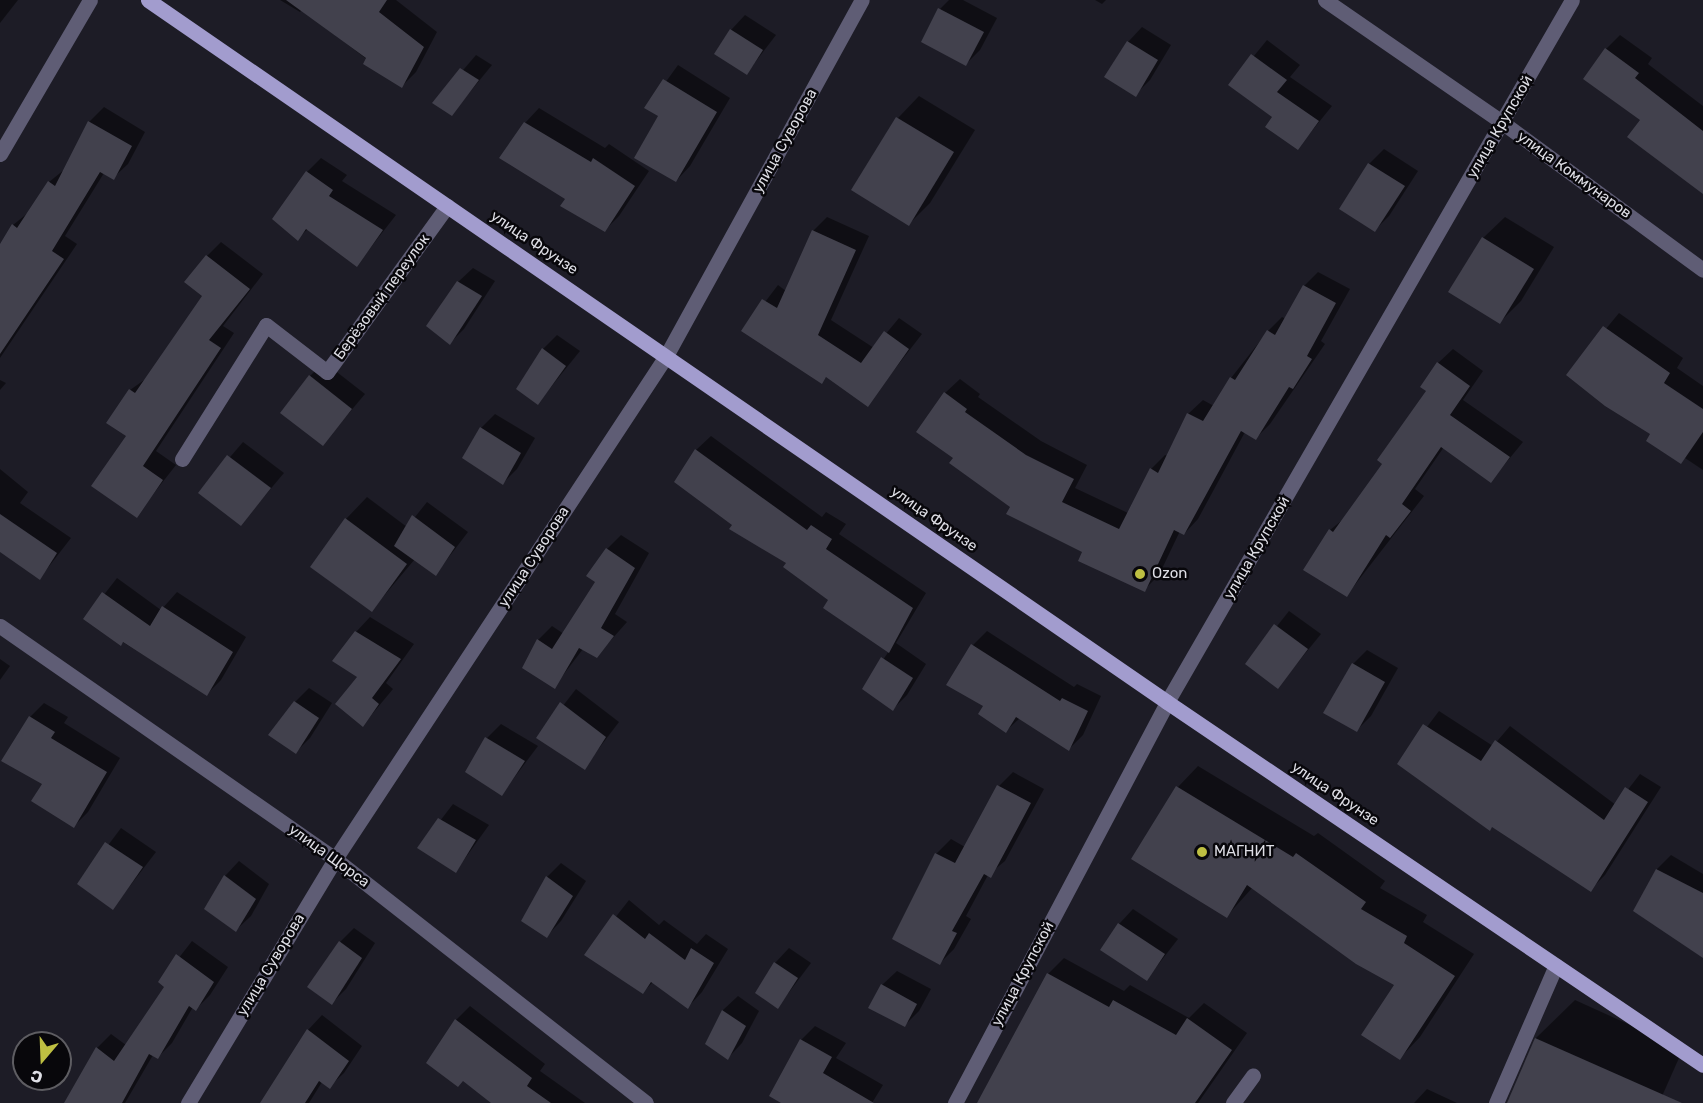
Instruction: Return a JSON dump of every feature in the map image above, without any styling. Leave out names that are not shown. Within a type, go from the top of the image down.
[{"type":"main road","name":"улица Фрунзе","points":[[147,0],[1167,702],[1703,1065]]},
{"type":"street","points":[[0,154],[90,0]]},
{"type":"street","name":"улица Суворова","points":[[188,1103],[335,859],[666,356],[862,0]]},
{"type":"street","name":"улица Коммунаров","points":[[1325,0],[1503,123],[1703,270]]},
{"type":"street","name":"улица Крупской","points":[[955,1103],[1167,702],[1572,0]]},
{"type":"street","name":"Берёзовый переулок","points":[[182,459],[266,325],[327,372],[447,206]]},
{"type":"street","name":"улица Щорса","points":[[0,626],[335,859],[646,1103]]},
{"type":"street","points":[[1496,1103],[1556,965]]},
{"type":"street","points":[[1233,1103],[1252,1075]]},
{"type":"building","points":[[286,0],[387,0],[379,12],[424,47],[402,88],[363,64],[366,58]]},
{"type":"building","points":[[938,8],[984,32],[966,66],[921,42]]},
{"type":"building","points":[[730,29],[763,50],[747,75],[714,54]]},
{"type":"building","points":[[1127,41],[1158,60],[1136,97],[1104,77]]},
{"type":"building","points":[[1605,48],[1639,73],[1635,78],[1703,131],[1703,194],[1627,137],[1640,120],[1583,79]]},
{"type":"building","points":[[1251,54],[1287,80],[1277,92],[1319,121],[1298,150],[1265,127],[1272,117],[1228,85]]},
{"type":"building","points":[[460,68],[479,80],[452,116],[432,103]]},
{"type":"building","points":[[663,79],[717,112],[676,182],[634,158],[658,116],[644,108]]},
{"type":"building","points":[[896,117],[954,152],[909,226],[851,190]]},
{"type":"building","points":[[88,121],[132,146],[114,180],[100,172],[52,251],[64,259],[0,354],[0,244],[12,224],[17,228],[48,181],[55,186]]},
{"type":"building","points":[[524,122],[591,162],[593,158],[635,186],[605,232],[560,206],[565,199],[499,158]]},
{"type":"building","points":[[1368,163],[1405,186],[1375,232],[1339,209]]},
{"type":"building","points":[[306,171],[333,190],[329,196],[383,230],[357,267],[306,229],[298,241],[272,219]]},
{"type":"building","points":[[812,230],[856,250],[818,335],[861,363],[884,331],[909,349],[868,407],[826,377],[822,384],[741,331],[762,299],[777,308]]},
{"type":"building","points":[[1482,237],[1534,269],[1500,324],[1448,292]]},
{"type":"building","points":[[206,255],[250,289],[209,340],[221,348],[143,466],[163,480],[137,518],[91,486],[126,436],[106,423],[129,389],[135,393],[202,296],[184,282]]},
{"type":"building","points":[[457,281],[482,296],[450,345],[426,326]]},
{"type":"building","points":[[1303,285],[1336,303],[1307,356],[1312,359],[1293,389],[1289,387],[1256,440],[1241,431],[1184,535],[1174,530],[1145,592],[1078,561],[1082,552],[1006,514],[1010,507],[949,463],[953,458],[916,432],[944,392],[967,409],[965,412],[1026,455],[1074,479],[1062,502],[1119,529],[1150,468],[1158,473],[1187,413],[1203,421],[1230,377],[1235,380],[1267,330],[1275,335]]},
{"type":"building","points":[[1603,326],[1670,373],[1664,383],[1703,409],[1703,432],[1681,464],[1646,441],[1650,434],[1605,406],[1566,375]]},
{"type":"building","points":[[542,348],[566,366],[538,405],[516,389]]},
{"type":"building","points":[[1437,362],[1470,386],[1450,415],[1510,457],[1491,483],[1441,447],[1402,504],[1411,511],[1390,538],[1386,535],[1347,597],[1303,570],[1329,529],[1333,532],[1382,464],[1377,460],[1426,391],[1420,387]]},
{"type":"building","points":[[309,375],[352,409],[323,446],[280,413]]},
{"type":"building","points":[[480,427],[521,453],[503,485],[462,458]]},
{"type":"building","points":[[695,449],[807,530],[811,525],[832,539],[826,549],[913,608],[889,653],[823,608],[828,600],[783,567],[786,563],[729,529],[732,525],[674,482]]},
{"type":"building","points":[[227,455],[271,488],[241,526],[198,493]]},
{"type":"building","points":[[0,514],[57,553],[40,580],[0,552]]},
{"type":"building","points":[[412,515],[455,547],[436,576],[394,546]]},
{"type":"building","points":[[345,518],[407,564],[372,612],[310,567]]},
{"type":"building","points":[[606,548],[635,568],[601,628],[614,636],[597,658],[579,648],[555,689],[522,668],[537,639],[552,649],[595,582],[586,576]]},
{"type":"building","points":[[102,592],[150,626],[162,606],[233,652],[207,696],[123,642],[121,646],[83,619]]},
{"type":"building","points":[[1274,624],[1308,649],[1278,689],[1245,664]]},
{"type":"building","points":[[355,631],[401,659],[372,698],[379,704],[363,727],[335,704],[357,677],[332,661]]},
{"type":"building","points":[[971,644],[1060,701],[1062,698],[1088,711],[1069,751],[1016,717],[1006,733],[978,714],[983,706],[946,685]]},
{"type":"building","points":[[881,657],[913,678],[893,711],[862,689]]},
{"type":"building","points":[[1352,663],[1385,682],[1357,732],[1323,713]]},
{"type":"building","points":[[294,701],[319,718],[296,754],[268,735]]},
{"type":"building","points":[[560,702],[606,737],[585,770],[536,738]]},
{"type":"building","points":[[29,716],[55,732],[51,738],[107,772],[74,828],[31,801],[42,784],[1,761]]},
{"type":"building","points":[[1423,724],[1481,761],[1495,740],[1604,820],[1625,787],[1648,802],[1591,892],[1492,827],[1490,831],[1397,764]]},
{"type":"building","points":[[485,737],[525,761],[502,796],[465,772]]},
{"type":"building","points":[[997,785],[1031,803],[991,878],[984,874],[952,931],[957,933],[940,965],[892,939],[935,853],[955,863]]},
{"type":"building","points":[[1176,786],[1293,857],[1296,853],[1366,902],[1361,909],[1407,936],[1404,943],[1455,976],[1400,1060],[1361,1035],[1394,985],[1356,964],[1247,885],[1227,918],[1131,859]]},
{"type":"building","points":[[438,818],[476,840],[456,873],[417,848]]},
{"type":"building","points":[[105,842],[143,867],[113,910],[77,884]]},
{"type":"building","points":[[1656,869],[1703,893],[1703,958],[1633,911]]},
{"type":"building","points":[[224,875],[256,899],[236,932],[204,909]]},
{"type":"building","points":[[546,876],[573,896],[547,938],[521,921]]},
{"type":"building","points":[[613,914],[645,939],[649,933],[685,960],[691,948],[714,963],[688,1009],[651,982],[643,994],[584,955]]},
{"type":"building","points":[[1118,923],[1165,954],[1147,981],[1100,950]]},
{"type":"building","points":[[339,941],[362,958],[332,1005],[307,987]]},
{"type":"building","points":[[176,954],[214,982],[196,1011],[189,1006],[158,1059],[149,1054],[122,1103],[64,1103],[96,1047],[114,1061],[164,987],[158,982]]},
{"type":"building","points":[[774,962],[798,978],[778,1009],[755,993]]},
{"type":"building","points":[[1047,973],[1109,1007],[1113,1000],[1176,1035],[1187,1018],[1232,1050],[1195,1103],[977,1103]]},
{"type":"building","points":[[881,984],[917,1004],[905,1027],[868,1008]]},
{"type":"building","points":[[722,1010],[746,1026],[728,1060],[705,1044]]},
{"type":"building","points":[[455,1019],[532,1078],[527,1086],[551,1103],[491,1103],[463,1081],[458,1087],[426,1063]]},
{"type":"building","points":[[307,1029],[349,1061],[330,1089],[319,1081],[305,1103],[260,1103]]},
{"type":"building","points":[[1535,1038],[1682,1103],[1507,1103]]},
{"type":"building","points":[[800,1039],[832,1057],[823,1073],[874,1103],[781,1103],[769,1096]]},
{"type":"place","name":"Ozon","points":[[1140,574]]},
{"type":"place","name":"МАГНИТ","points":[[1202,852]]}]
